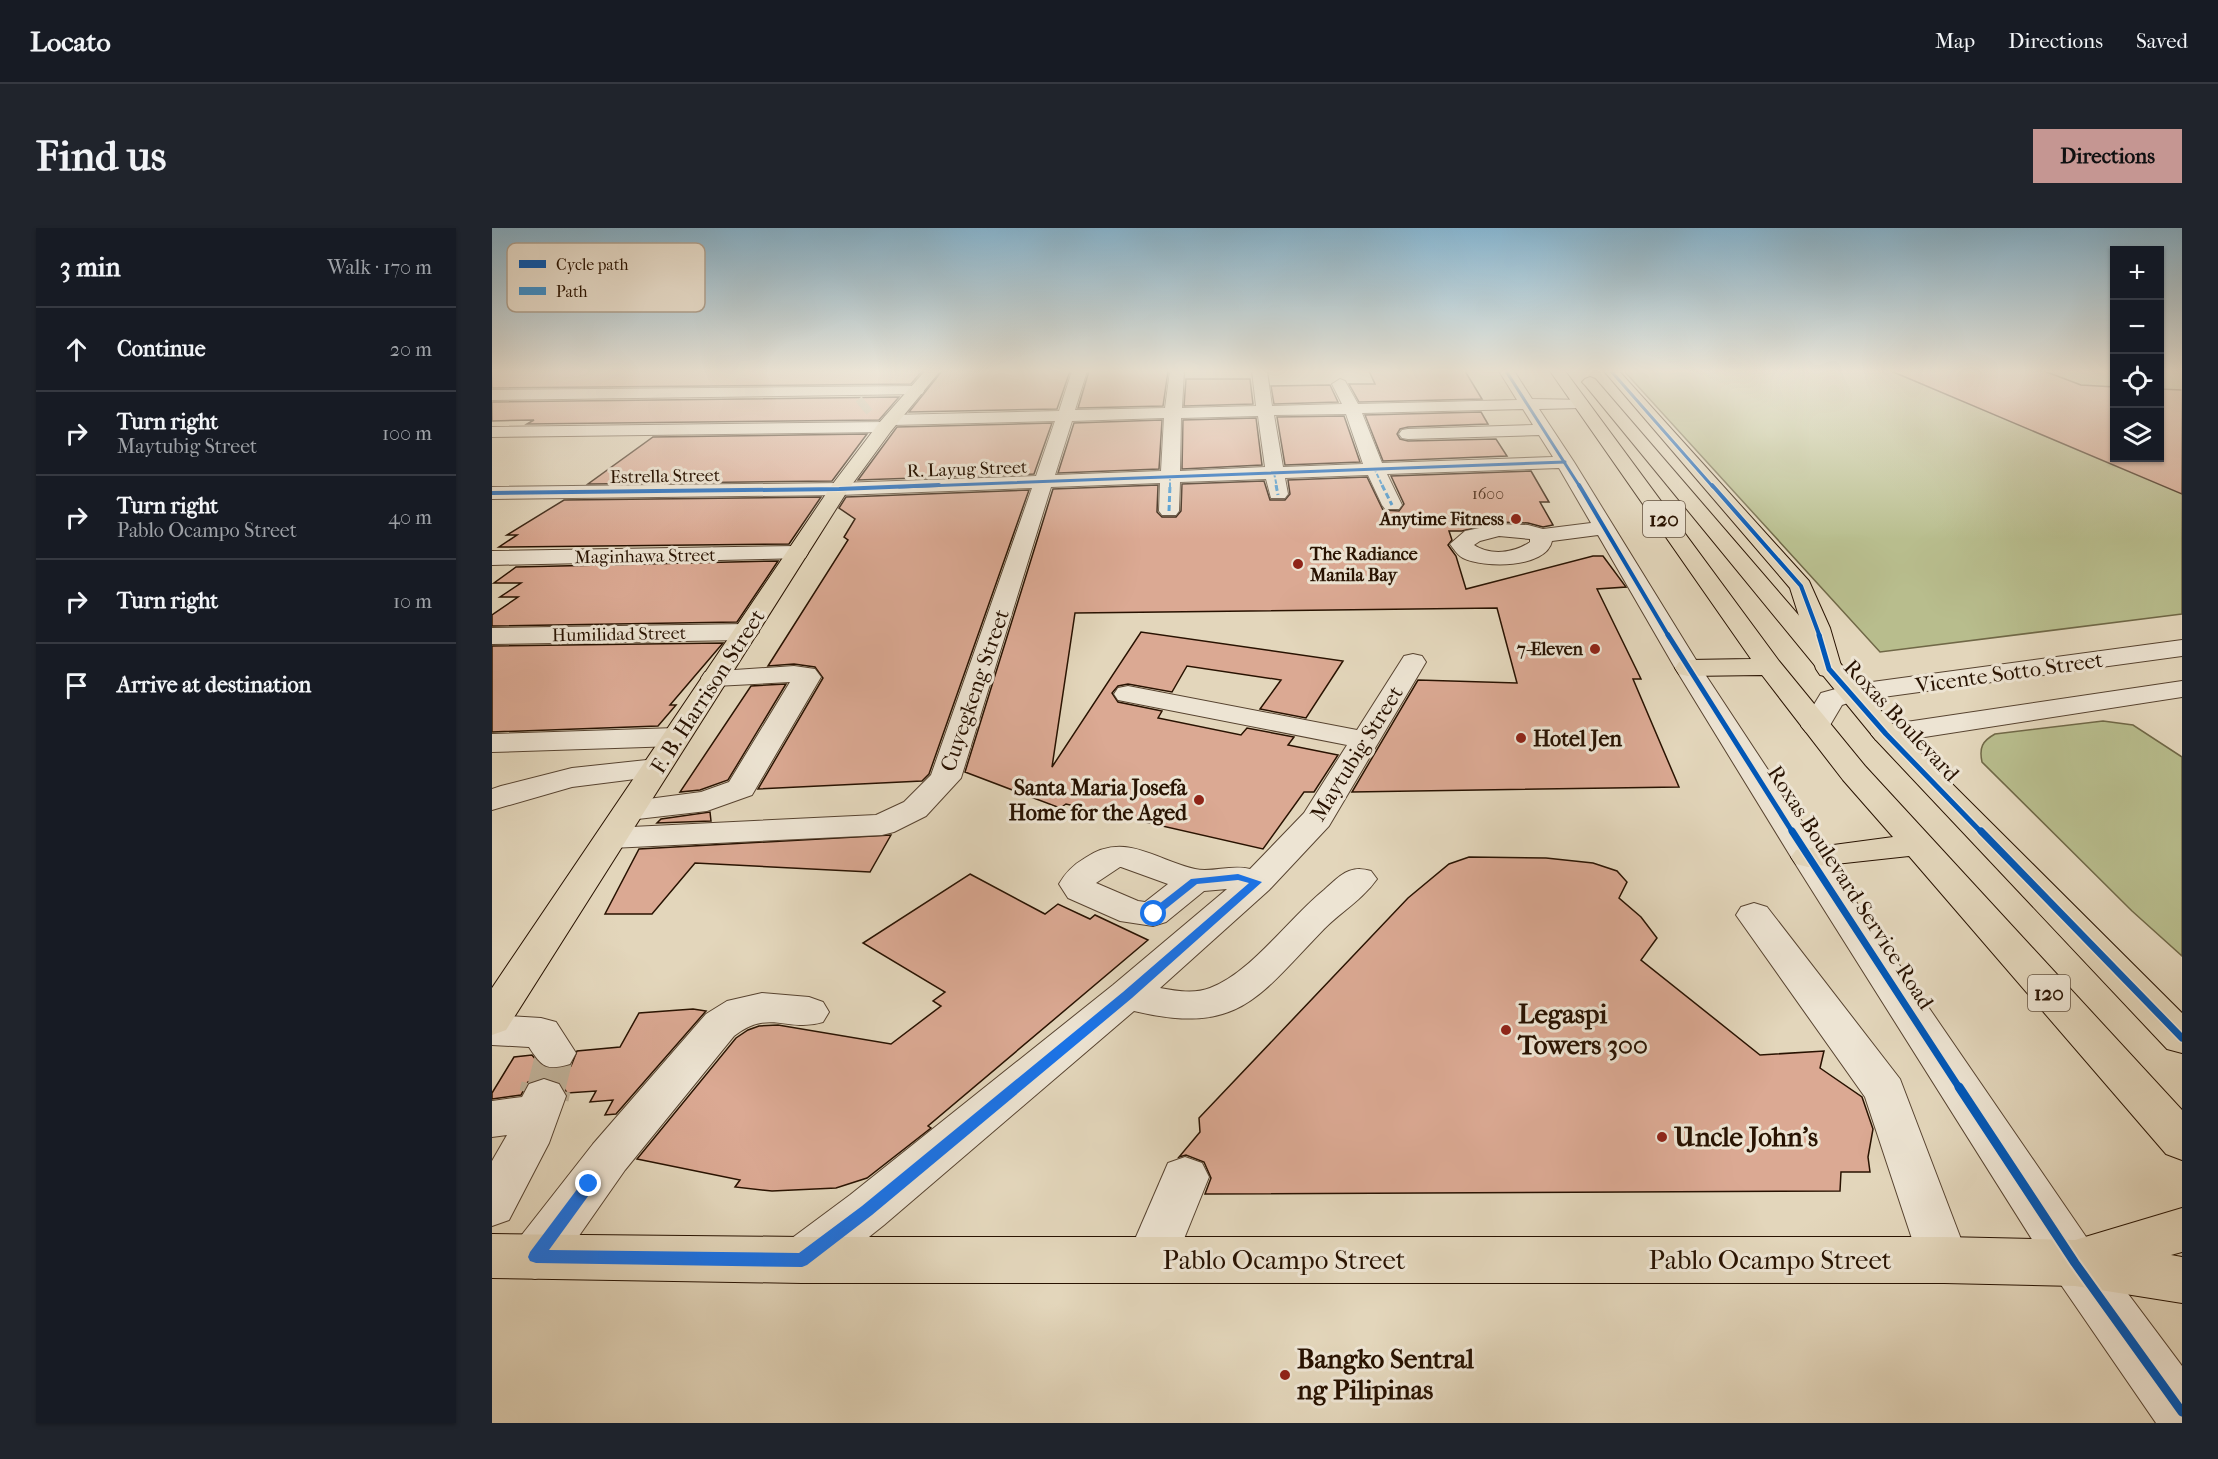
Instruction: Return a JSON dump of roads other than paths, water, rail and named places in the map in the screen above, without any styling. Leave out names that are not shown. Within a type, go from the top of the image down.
[{"type":"main road","name":"F. B. Harrison Street","points":[[492,1020],[880,427]]},
{"type":"main road","name":"120","points":[[1597,427],[1770,667],[1816,726],[1916,845],[2182,1141]]},
{"type":"main road","name":"Roxas Boulevard","points":[[1627,427],[1828,669],[1886,734],[2182,1038]]},
{"type":"main road","name":"Roxas Boulevard","points":[[1660,427],[1801,586],[1817,628],[1828,669]]},
{"type":"main road","points":[[1688,668],[1770,667]]},
{"type":"main road","points":[[1808,857],[1916,845]]},
{"type":"main road","name":"Pablo Ocampo Street","points":[[2075,1263],[2182,1230]]},
{"type":"main road","name":"Pablo Ocampo Street","points":[[514,1256],[802,1260],[1944,1260],[2075,1263],[2182,1280]]},
{"type":"street","points":[[494,433],[593,427]]},
{"type":"street","name":"Cuyegkeng Street","points":[[620,824],[882,825],[915,809],[945,778],[1062,427]]},
{"type":"street","points":[[1169,511],[1172,427]]},
{"type":"street","points":[[1267,427],[1278,495]]},
{"type":"street","points":[[1359,427],[1374,468],[1392,505]]},
{"type":"street","name":"Roxas Boulevard Service Road","points":[[1541,427],[1565,462],[1688,668],[1808,857],[2075,1263],[2182,1412]]},
{"type":"street","points":[[1408,434],[1543,430]]},
{"type":"street","name":"R. Layug Street","points":[[839,489],[1565,462]]},
{"type":"street","name":"Estrella Street","points":[[492,492],[839,489]]},
{"type":"street","points":[[1541,536],[1541,544],[1524,555],[1490,558],[1473,555],[1464,550],[1461,544],[1462,536],[1485,532],[1515,530],[1528,531],[1541,536],[1604,528]]},
{"type":"street","name":"Maginhawa Street","points":[[492,558],[797,553]]},
{"type":"street","points":[[1461,570],[1490,558]]},
{"type":"street","name":"Humilidad Street","points":[[492,636],[746,632]]},
{"type":"street","name":"Vicente Sotto Street","points":[[1816,726],[1830,699],[1850,693],[2182,648]]},
{"type":"street","name":"Maytubig Street","points":[[802,1260],[867,1210],[1127,995],[1257,882],[1317,819],[1413,662]]},
{"type":"street","points":[[620,824],[707,801],[741,788],[807,677],[794,674],[715,678]]},
{"type":"street","name":"Vicente Sotto Street","points":[[1886,734],[2182,689]]},
{"type":"street","points":[[1128,694],[1365,740]]},
{"type":"street","points":[[492,743],[676,737]]},
{"type":"street","points":[[492,800],[528,787],[561,779],[623,770],[656,768]]},
{"type":"street","points":[[1194,881],[1238,877],[1257,882]]},
{"type":"street","points":[[1127,995],[1169,1004],[1203,1004],[1232,996],[1267,970],[1311,921],[1359,879]]},
{"type":"street","points":[[1754,915],[1885,1091],[1944,1260]]},
{"type":"street","points":[[514,1256],[609,1157],[731,1014],[743,1008],[758,1006],[809,1012]]},
{"type":"street","points":[[492,1030],[541,1032],[555,1053]]},
{"type":"street","points":[[492,1119],[541,1104],[526,1143],[492,1205]]},
{"type":"street","points":[[1150,1260],[1185,1177]]},
{"type":"tunnel","points":[[546,1089],[555,1053]]},
{"type":"tunnel","points":[[544,1096],[546,1087]]},
{"type":"place","name":"Anytime Fitness","points":[[1516,519]]},
{"type":"place","name":"The Radiance Manila Bay","points":[[1298,564]]},
{"type":"place","name":"7-Eleven","points":[[1595,649]]},
{"type":"place","name":"Hotel Jen","points":[[1521,738]]},
{"type":"place","name":"Santa Maria Josefa Home for the Aged","points":[[1199,800]]},
{"type":"place","name":"Legaspi Towers 300","points":[[1506,1030]]},
{"type":"place","name":"Uncle John's","points":[[1662,1137]]},
{"type":"place","name":"Bangko Sentral ng Pilipinas","points":[[1285,1375]]}]
